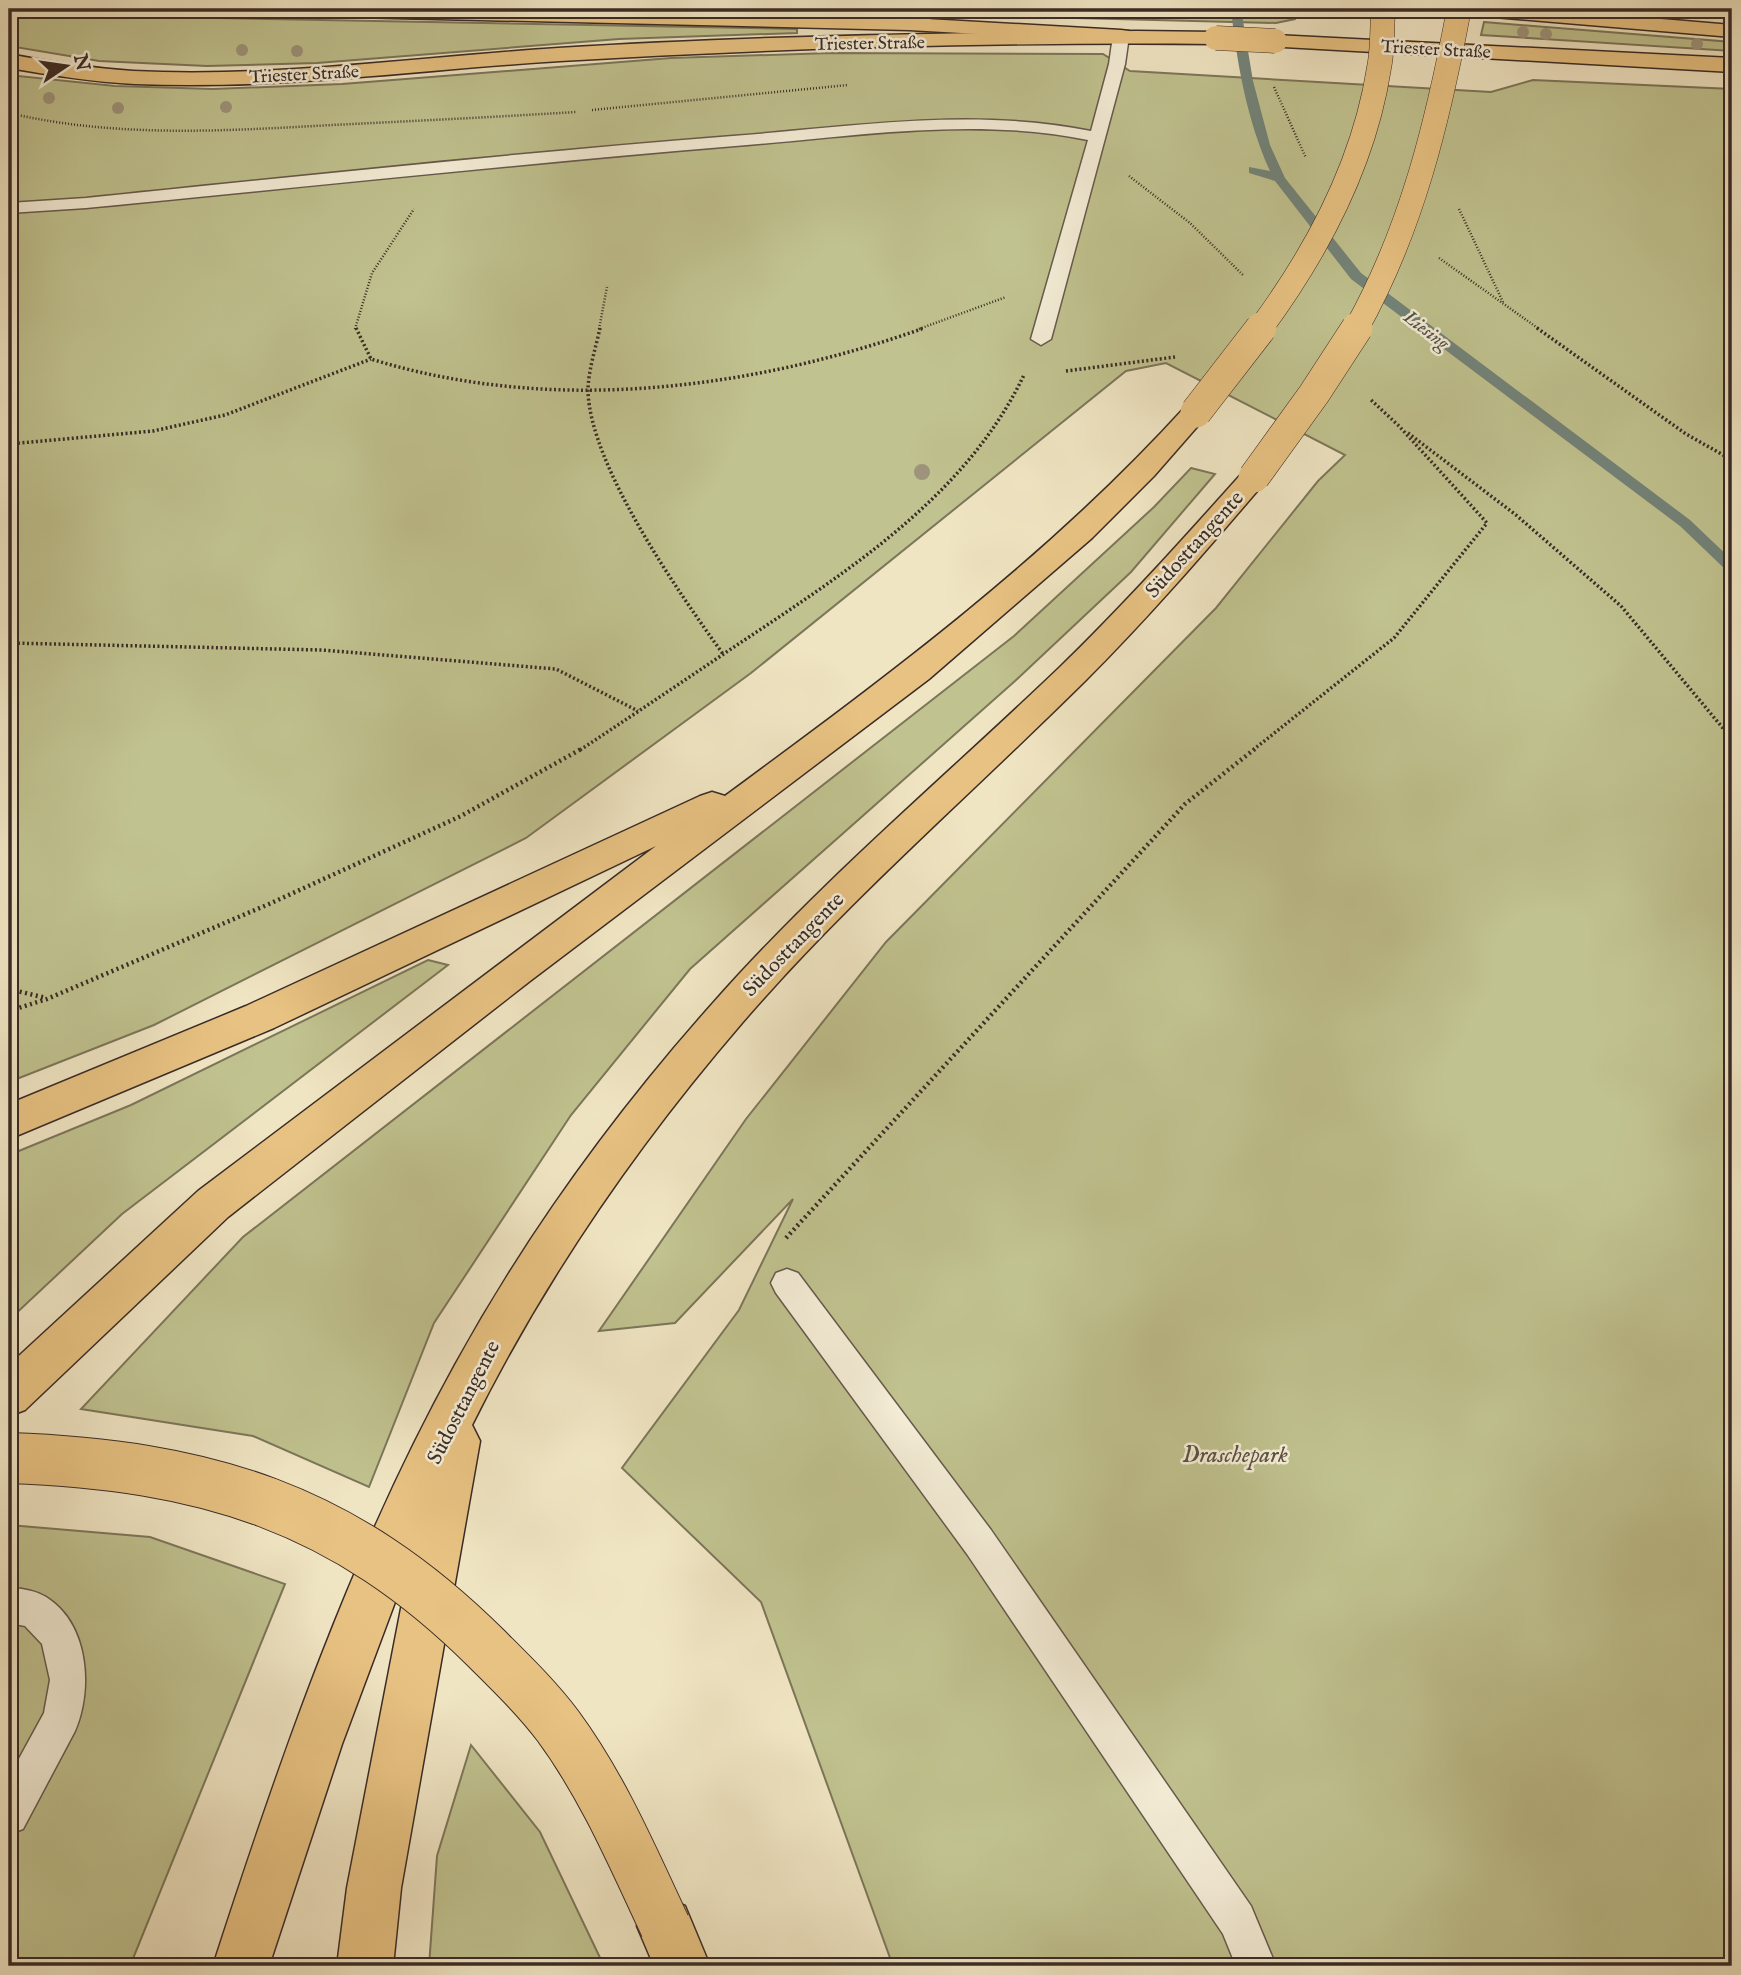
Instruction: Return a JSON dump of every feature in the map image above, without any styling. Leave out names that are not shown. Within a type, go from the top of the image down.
[{"type":"main road","points":[[268,9],[909,24],[1121,36]]},
{"type":"main road","points":[[9,1395],[213,1204],[516,970],[918,671],[1012,593],[1135,478],[1196,412],[1241,357],[1312,250],[1339,198],[1371,106],[1379,64],[1383,9]]},
{"type":"main road","name":"Südosttangente","points":[[241,1966],[309,1763],[394,1543],[467,1386],[521,1291],[578,1204],[685,1063],[768,968],[1137,608],[1254,477],[1300,416],[1342,351],[1396,247],[1434,132],[1459,9]]},
{"type":"main road","name":"Triester Straße","points":[[1471,9],[1732,31]]},
{"type":"main road","name":"Triester Straße","points":[[9,61],[110,75],[201,79],[336,74],[512,58],[669,49],[1121,36],[1216,38],[1732,65]]},
{"type":"main road","points":[[9,1122],[260,1017],[790,768]]},
{"type":"main road","points":[[365,1966],[374,1888],[467,1386]]},
{"type":"main road","points":[[9,1458],[56,1459],[127,1467],[198,1480],[263,1499],[333,1532],[396,1572],[443,1608],[493,1652],[560,1730],[615,1818],[674,1946]]},
{"type":"lane","points":[[909,24],[945,9]]},
{"type":"lane","points":[[1041,339],[1117,64],[1121,36]]},
{"type":"lane","points":[[9,208],[86,203],[800,134],[950,124],[998,123],[1054,127],[1097,137]]},
{"type":"lane","points":[[787,1283],[979,1542],[1237,1920],[1256,1966]]},
{"type":"lane","points":[[9,1605],[34,1610],[58,1634],[68,1680],[62,1718],[9,1815]]},
{"type":"path","points":[[592,110],[850,85]]},
{"type":"path","points":[[9,113],[48,124],[126,131],[227,131],[578,112]]},
{"type":"path","points":[[1091,156],[1131,178],[1190,223]]},
{"type":"path","points":[[423,169],[423,190],[415,208],[372,273],[355,330],[371,359],[411,374],[502,388],[588,390],[648,387],[763,374],[930,328],[1060,276]]},
{"type":"path","points":[[1457,205],[1503,304]]},
{"type":"path","points":[[607,287],[588,390],[596,432],[620,491],[683,599],[723,654]]},
{"type":"path","points":[[1557,342],[1686,434],[1732,460]]},
{"type":"path","points":[[9,444],[153,431],[225,415],[371,359]]},
{"type":"path","points":[[9,1012],[47,999],[269,904],[461,816],[568,758],[852,569],[934,500],[976,450],[1013,398]]},
{"type":"path","points":[[787,1283],[785,1239],[1185,804],[1394,638],[1487,523],[1399,426],[1516,515],[1621,606],[1732,739]]},
{"type":"path","points":[[9,643],[322,650],[556,669],[639,711]]},
{"type":"path","points":[[9,989],[47,999]]},
{"type":"green space","points":[[632,9],[914,9],[880,15]]},
{"type":"green space","points":[[969,9],[1300,10],[1295,19],[1276,23],[959,15]]},
{"type":"green space","points":[[9,14],[797,29],[797,33],[619,39],[317,63],[207,66],[99,61],[9,46]]},
{"type":"green space","points":[[1484,22],[1732,42],[1732,51],[1481,35]]},
{"type":"green space","name":"Draschepark","points":[[831,53],[1103,54],[1130,71],[1491,92],[1533,80],[1732,89],[1732,1966],[893,1966],[761,1602],[622,1468],[739,1310],[793,1199],[675,1323],[599,1331],[746,1119],[886,942],[1216,608],[1318,481],[1345,455],[1166,363],[1126,371],[751,673],[526,838],[154,1025],[9,1082],[9,75],[115,86],[213,89],[342,84],[671,58]]},
{"type":"green space","points":[[1191,468],[1215,474],[1131,572],[1015,681],[690,969],[571,1115],[434,1323],[369,1487],[253,1436],[81,1409],[243,1237],[1014,636],[1154,507]]},
{"type":"green space","points":[[428,960],[448,965],[122,1214],[9,1320],[9,1155],[131,1105]]},
{"type":"green space","points":[[9,1525],[150,1537],[285,1584],[130,1966],[9,1966]]},
{"type":"green space","points":[[471,1745],[540,1832],[604,1966],[429,1966],[437,1856]]},
{"type":"waterway","name":"Liesing","points":[[1236,9],[1247,81],[1264,145],[1279,178]]},
{"type":"waterway","points":[[1253,170],[1279,178]]},
{"type":"waterway","name":"Liesing","points":[[1279,178],[1356,276],[1685,523],[1732,568]]}]
